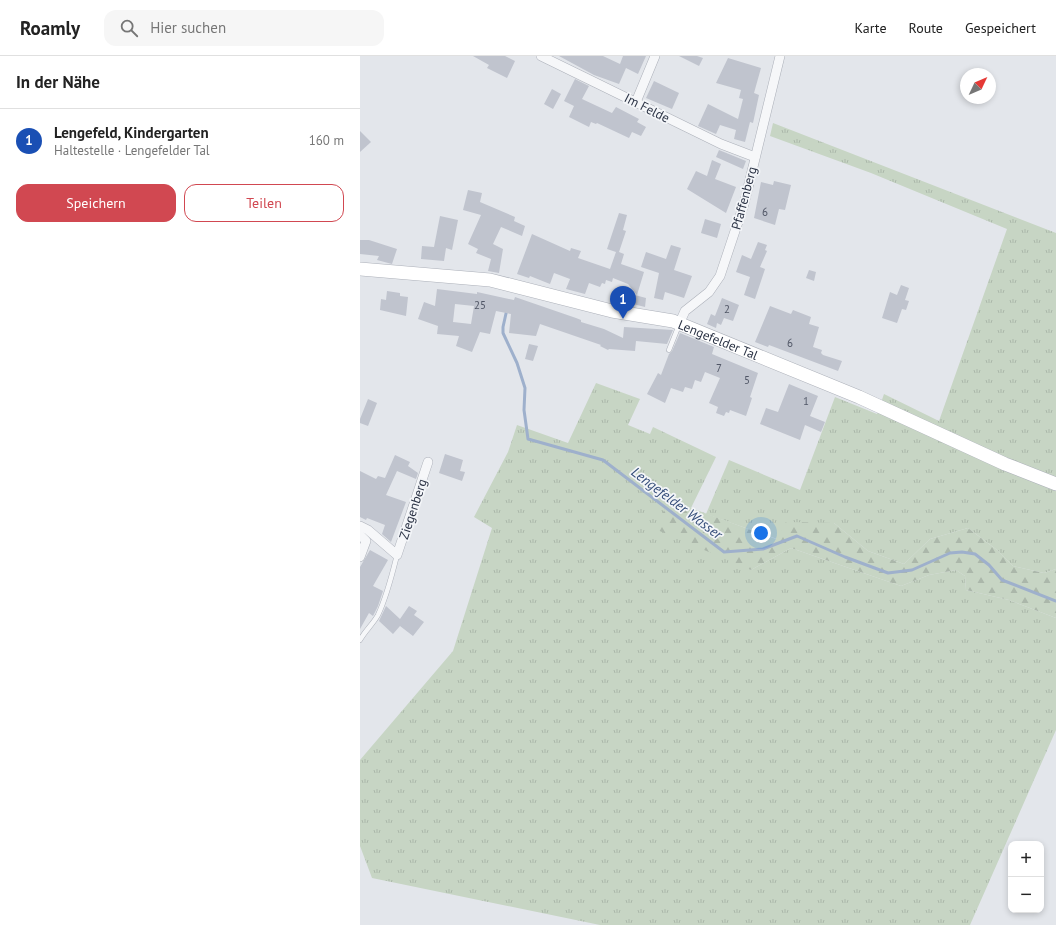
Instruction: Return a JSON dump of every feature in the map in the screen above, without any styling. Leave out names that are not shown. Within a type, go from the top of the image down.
[{"type":"street","name":"Im Felde","points":[[541,56],[721,144],[755,157]]},
{"type":"street","points":[[636,102],[655,56]]},
{"type":"street","name":"Pfaffenberg","points":[[679,324],[686,310],[707,294],[719,279],[744,204],[780,56]]},
{"type":"street","name":"Lengefelder Tal","points":[[360,269],[490,280],[612,312],[663,319],[679,324],[859,397],[1005,464],[1056,484]]},
{"type":"street","name":"Ziegenberg","points":[[360,526],[368,530],[397,555],[428,462]]},
{"type":"street","points":[[360,535],[366,541],[360,557]]},
{"type":"lane","points":[[669,350],[679,324]]},
{"type":"lane","name":"Ziegenberg","points":[[360,640],[364,632],[377,616],[397,555]]},
{"type":"green space","points":[[773,123],[1056,233],[1056,569],[1044,573],[1013,566],[997,550],[968,528],[930,539],[904,564],[868,551],[834,523],[777,539],[706,514],[729,460],[800,490],[835,397],[877,414],[884,394],[939,421],[1007,229],[871,173],[770,136]]},
{"type":"green space","points":[[596,383],[640,399],[628,425],[650,434],[653,427],[716,457],[691,508],[669,500],[751,570],[791,548],[901,586],[929,575],[956,570],[965,576],[966,590],[1009,600],[1056,618],[1056,730],[970,925],[600,925],[372,878],[360,846],[360,760],[453,651],[492,528],[474,517],[508,452],[517,425],[568,443]]},
{"type":"green space","points":[[669,500],[776,539],[786,522],[834,523],[868,551],[904,564],[930,539],[968,528],[997,550],[1013,566],[1044,573],[1056,569],[1056,618],[1009,600],[966,590],[965,576],[956,570],[929,575],[901,586],[791,548],[751,570],[655,529]]},
{"type":"building","points":[[473,56],[505,56],[515,61],[507,78],[487,68],[489,65]]},
{"type":"building","points":[[559,56],[603,56],[620,64],[623,56],[646,56],[638,74],[626,68],[619,84],[594,75]]},
{"type":"building","points":[[679,56],[697,56],[703,58],[699,66]]},
{"type":"building","points":[[728,58],[761,68],[754,93],[759,95],[753,123],[750,122],[745,142],[734,139],[736,130],[720,125],[716,134],[698,126],[708,104],[738,119],[743,99],[739,98],[741,90],[716,83]]},
{"type":"building","points":[[575,79],[589,86],[582,99],[612,113],[616,107],[639,119],[637,122],[646,127],[641,136],[632,132],[629,138],[597,123],[591,122],[589,127],[569,117],[574,106],[564,101]]},
{"type":"building","points":[[654,81],[679,93],[672,109],[646,98]]},
{"type":"building","points":[[552,89],[561,94],[553,109],[544,104]]},
{"type":"building","points":[[360,131],[371,142],[360,152]]},
{"type":"building","points":[[719,150],[746,161],[743,169],[716,157]]},
{"type":"building","points":[[712,160],[721,164],[715,179],[736,187],[726,213],[687,189],[696,171],[707,176]]},
{"type":"building","points":[[774,181],[791,185],[785,210],[779,209],[775,225],[754,218],[761,182],[773,185]]},
{"type":"building","points":[[468,190],[482,193],[480,202],[515,217],[514,221],[525,226],[522,236],[501,227],[493,244],[503,249],[499,273],[488,271],[491,259],[476,253],[478,249],[468,244],[481,215],[463,210]]},
{"type":"building","points":[[619,213],[627,215],[623,230],[626,231],[619,252],[624,254],[621,264],[644,272],[637,295],[628,284],[613,278],[612,282],[606,280],[605,284],[602,283],[600,287],[589,283],[585,294],[566,289],[570,279],[554,273],[550,284],[530,276],[529,278],[517,274],[532,234],[570,251],[571,248],[581,251],[578,258],[610,269],[616,252],[607,249]]},
{"type":"building","points":[[440,216],[458,220],[452,250],[446,248],[444,261],[421,259],[422,246],[434,247]]},
{"type":"building","points":[[705,219],[721,224],[717,238],[701,233]]},
{"type":"building","points":[[360,240],[369,240],[397,249],[392,264],[377,260],[379,256],[360,254]]},
{"type":"building","points":[[758,242],[767,245],[765,250],[767,251],[760,267],[765,269],[755,299],[744,295],[750,277],[736,272],[742,255],[751,259]]},
{"type":"building","points":[[671,245],[681,248],[674,270],[692,276],[684,298],[665,292],[663,300],[654,298],[659,273],[641,267],[646,252],[666,259]]},
{"type":"building","points":[[809,270],[816,272],[814,281],[806,278]]},
{"type":"building","points":[[901,285],[909,288],[905,300],[909,301],[906,310],[902,309],[897,323],[882,318],[890,292],[897,295]]},
{"type":"building","points":[[437,289],[477,294],[477,292],[514,300],[515,297],[576,318],[581,320],[581,322],[604,329],[623,338],[624,327],[673,330],[667,344],[636,341],[635,351],[608,350],[600,346],[601,345],[540,324],[536,336],[509,333],[511,314],[496,311],[490,334],[480,332],[472,352],[456,346],[459,336],[437,334],[438,326],[418,319],[424,302],[435,306]],"holes":[[[455,304],[474,306],[471,324],[453,322]]]},
{"type":"building","points":[[387,291],[400,293],[400,296],[408,297],[406,316],[380,310],[381,299],[386,300]]},
{"type":"building","points":[[631,294],[646,298],[645,307],[629,303]]},
{"type":"building","points":[[722,298],[739,305],[733,321],[724,318],[721,325],[717,323],[716,328],[707,324],[711,314],[715,316]]},
{"type":"building","points":[[770,306],[791,314],[793,310],[811,317],[809,324],[819,327],[813,347],[822,350],[821,353],[823,355],[842,361],[838,371],[769,345],[768,347],[755,342]]},
{"type":"building","points":[[680,333],[714,347],[712,354],[758,373],[750,397],[752,398],[746,416],[730,410],[729,413],[726,412],[724,416],[716,413],[718,407],[709,403],[720,378],[705,372],[701,382],[695,380],[692,389],[685,387],[683,392],[671,388],[665,403],[647,394],[658,373],[661,375],[669,354],[672,351]]},
{"type":"building","points":[[529,344],[538,346],[533,361],[525,359]]},
{"type":"building","points":[[789,384],[818,396],[810,416],[825,422],[821,432],[805,425],[800,440],[760,424],[766,408],[778,412]]},
{"type":"building","points":[[368,399],[377,403],[368,426],[360,423],[360,419]]},
{"type":"building","points":[[445,454],[463,460],[460,471],[465,472],[462,481],[439,473]]},
{"type":"building","points":[[395,455],[410,462],[408,466],[418,473],[416,479],[397,471],[386,495],[406,502],[391,542],[382,534],[385,525],[360,517],[360,471],[376,479],[378,476],[385,478]]},
{"type":"building","points":[[370,550],[388,560],[373,586],[383,591],[378,606],[373,616],[369,613],[360,629],[360,567]]},
{"type":"building","points":[[386,606],[400,619],[409,606],[417,611],[414,615],[424,622],[413,636],[400,626],[393,634],[379,621]]},
{"type":"waterway","name":"Lengefelder Wasser","points":[[507,309],[503,333],[517,363],[525,388],[524,410],[528,439],[603,460],[724,552],[763,549],[797,536],[845,557],[888,573],[912,570],[950,553],[962,552],[975,554],[989,565],[1002,580],[1056,601]]},
{"type":"place","name":"Lengefeld, Kindergarten","points":[[623,319]]}]
